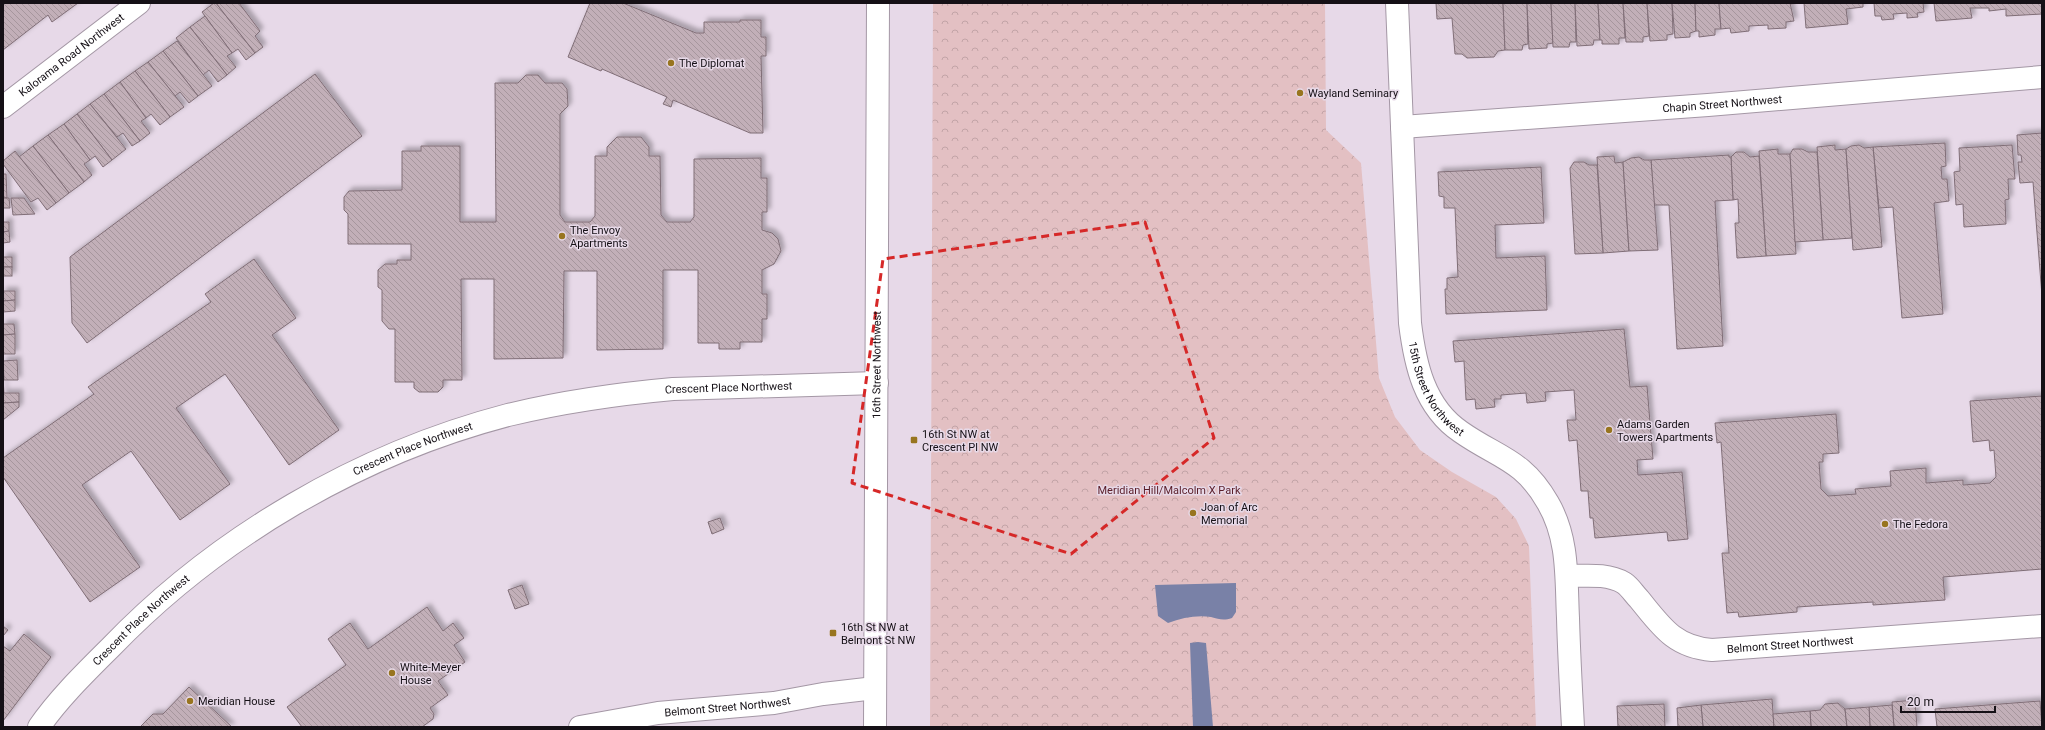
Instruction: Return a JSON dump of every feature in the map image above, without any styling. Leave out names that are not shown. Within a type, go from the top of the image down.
[{"type":"street","name":"Kalorama Road Northwest","points":[[3,107],[139,3]]},
{"type":"street","name":"16th Street Northwest","points":[[875,727],[878,3]]},
{"type":"street","name":"15th Street Northwest","points":[[1396,3],[1410,323],[1416,365],[1433,401],[1451,424],[1473,440],[1511,460],[1527,474],[1539,488],[1549,504],[1561,530],[1567,576],[1573,727]]},
{"type":"street","name":"Chapin Street Northwest","points":[[1402,127],[1721,104],[2042,77]]},
{"type":"street","name":"Crescent Place Northwest","points":[[39,727],[69,692],[125,632],[167,593],[213,556],[244,535],[308,496],[376,463],[435,438],[508,415],[574,401],[627,394],[673,389],[877,382]]},
{"type":"street","name":"Belmont Street Northwest","points":[[1567,576],[1611,577],[1626,584],[1666,632],[1676,640],[1699,649],[1712,650],[2042,626]]},
{"type":"street","name":"Belmont Street Northwest","points":[[583,727],[657,720],[774,703],[824,694],[875,688]]},
{"type":"highlighted area","points":[[1145,222],[1214,438],[1071,554],[852,483],[883,259]]},
{"type":"green space","name":"Meridian Hill/Malcolm X Park","points":[[933,3],[1325,3],[1326,130],[1361,163],[1379,378],[1395,417],[1420,450],[1452,472],[1496,497],[1516,519],[1529,546],[1536,727],[930,727]]},
{"type":"water","points":[[1236,583],[1236,612],[1232,618],[1224,620],[1205,616],[1184,618],[1168,623],[1158,616],[1155,585]]},
{"type":"water","points":[[1190,643],[1206,643],[1213,727],[1193,727]]},
{"type":"building","points":[[3,3],[78,3],[52,22],[48,15],[3,50]]},
{"type":"building","points":[[216,3],[255,53],[246,60],[238,49],[232,53],[202,12]]},
{"type":"building","points":[[216,3],[239,3],[260,31],[255,36],[263,47],[255,53]]},
{"type":"building","name":"The Diplomat","points":[[590,3],[623,3],[696,33],[704,33],[704,22],[740,22],[740,20],[761,20],[761,37],[766,37],[766,56],[761,56],[763,133],[750,133],[673,100],[671,107],[663,104],[667,97],[602,69],[601,71],[568,57]]},
{"type":"building","points":[[1436,3],[1503,3],[1505,50],[1498,51],[1494,57],[1467,58],[1462,54],[1455,54],[1452,18],[1437,19]]},
{"type":"building","points":[[1503,3],[1527,3],[1528,44],[1523,45],[1522,50],[1505,50]]},
{"type":"building","points":[[1527,3],[1551,3],[1553,43],[1547,44],[1547,48],[1529,49]]},
{"type":"building","points":[[1551,3],[1575,3],[1576,42],[1570,42],[1569,47],[1553,47]]},
{"type":"building","points":[[1575,3],[1598,3],[1600,40],[1594,40],[1593,45],[1577,46]]},
{"type":"building","points":[[1598,3],[1623,3],[1625,38],[1619,38],[1619,44],[1602,44],[1602,40],[1600,40]]},
{"type":"building","points":[[1623,3],[1647,3],[1649,36],[1643,37],[1643,42],[1626,42]]},
{"type":"building","points":[[1647,3],[1672,3],[1673,34],[1667,35],[1667,40],[1650,41]]},
{"type":"building","points":[[1672,3],[1695,3],[1696,31],[1690,33],[1690,37],[1675,38]]},
{"type":"building","points":[[1695,3],[1719,3],[1721,29],[1715,29],[1715,35],[1699,37],[1699,31],[1696,31]]},
{"type":"building","points":[[1719,3],[1790,3],[1794,21],[1786,22],[1786,28],[1768,29],[1768,25],[1749,26],[1749,31],[1731,33],[1730,28],[1721,29]]},
{"type":"building","points":[[1804,3],[1863,3],[1863,7],[1846,9],[1848,24],[1806,28]]},
{"type":"building","points":[[1874,3],[1923,3],[1924,12],[1917,13],[1918,17],[1907,18],[1907,13],[1893,14],[1894,19],[1882,20],[1881,16],[1875,16]]},
{"type":"building","points":[[1934,3],[2042,3],[2042,14],[2006,16],[2006,9],[1989,11],[1989,8],[1970,8],[1972,18],[1936,21]]},
{"type":"building","points":[[205,16],[232,53],[227,56],[236,67],[227,75],[190,27]]},
{"type":"building","points":[[190,27],[227,75],[218,82],[209,70],[203,75],[176,38]]},
{"type":"building","points":[[177,41],[212,86],[198,96],[163,51]]},
{"type":"building","points":[[163,51],[198,96],[189,103],[180,92],[175,96],[148,62]]},
{"type":"building","points":[[148,62],[184,107],[170,117],[135,71]]},
{"type":"building","points":[[135,71],[170,117],[160,125],[151,114],[146,118],[120,82]]},
{"type":"building","points":[[315,74],[362,136],[87,343],[72,323],[70,257]]},
{"type":"building","name":"The Envoy Apartments","points":[[526,75],[538,75],[545,83],[562,83],[567,89],[568,106],[560,114],[560,215],[565,222],[590,222],[595,216],[595,156],[607,156],[607,147],[617,137],[641,137],[649,147],[649,156],[660,156],[661,215],[667,222],[690,222],[694,217],[694,159],[761,158],[761,178],[767,178],[767,212],[762,212],[762,230],[772,233],[778,239],[781,251],[774,264],[762,270],[762,294],[767,294],[767,319],[762,319],[762,342],[740,342],[740,349],[719,349],[719,343],[698,343],[698,270],[663,270],[663,349],[597,350],[597,271],[564,271],[563,358],[494,359],[494,279],[461,279],[462,380],[443,380],[443,387],[438,392],[419,392],[414,388],[414,382],[395,382],[395,329],[389,329],[382,321],[382,290],[378,287],[378,270],[385,264],[397,264],[397,260],[411,260],[411,244],[348,244],[348,214],[344,210],[344,197],[349,191],[402,190],[402,151],[421,151],[421,146],[460,146],[460,222],[496,222],[495,83],[518,83]]},
{"type":"building","points":[[120,82],[146,118],[141,121],[150,133],[140,141],[104,94]]},
{"type":"building","points":[[104,94],[140,141],[132,146],[123,133],[117,137],[90,104]]},
{"type":"building","points":[[90,104],[126,149],[112,160],[77,114]]},
{"type":"building","points":[[77,114],[112,160],[103,167],[95,156],[90,160],[64,124]]},
{"type":"building","points":[[64,124],[90,160],[84,164],[92,175],[84,182],[48,135]]},
{"type":"building","points":[[2042,133],[2042,296],[2033,182],[2020,183],[2018,162],[2022,162],[2021,155],[2018,155],[2017,135]]},
{"type":"building","points":[[48,135],[84,182],[69,193],[33,146]]},
{"type":"building","points":[[1945,143],[1946,166],[1941,167],[1942,179],[1947,179],[1949,201],[1934,203],[1943,314],[1902,318],[1893,207],[1879,208],[1873,147]]},
{"type":"building","points":[[1835,145],[1835,150],[1846,149],[1852,238],[1823,240],[1817,147]]},
{"type":"building","points":[[1859,145],[1864,148],[1873,147],[1882,247],[1853,250],[1846,149],[1851,146]]},
{"type":"building","points":[[2012,145],[2015,179],[2008,179],[2009,199],[2005,200],[2006,224],[1964,227],[1963,204],[1956,205],[1954,172],[1960,171],[1959,148]]},
{"type":"building","points":[[33,146],[69,193],[56,203],[19,157]]},
{"type":"building","points":[[1778,149],[1778,154],[1790,154],[1796,254],[1766,256],[1759,151]]},
{"type":"building","points":[[1793,149],[1817,152],[1823,240],[1795,242],[1790,154]]},
{"type":"building","points":[[15,151],[56,203],[47,210],[38,198],[31,202],[3,164],[3,161]]},
{"type":"building","points":[[1736,152],[1744,152],[1750,157],[1759,156],[1766,256],[1737,258],[1735,223],[1739,223],[1738,199],[1733,200],[1731,157]]},
{"type":"building","points":[[1729,155],[1729,157],[1731,157],[1733,200],[1715,201],[1723,346],[1677,349],[1669,205],[1654,205],[1651,160]]},
{"type":"building","points":[[1614,156],[1615,163],[1623,162],[1629,251],[1603,253],[1597,157]]},
{"type":"building","points":[[1639,157],[1644,160],[1651,160],[1658,250],[1629,251],[1623,162],[1631,158]]},
{"type":"building","points":[[1574,162],[1584,162],[1589,165],[1597,165],[1603,253],[1575,254],[1570,168]]},
{"type":"building","points":[[1541,167],[1544,223],[1495,225],[1496,258],[1545,256],[1547,310],[1446,314],[1445,289],[1447,289],[1447,278],[1458,277],[1455,208],[1444,208],[1444,197],[1439,196],[1438,172]]},
{"type":"building","points":[[3,174],[6,174],[7,198],[3,198]]},
{"type":"building","points":[[3,198],[9,198],[10,208],[3,208]]},
{"type":"building","points":[[11,198],[24,198],[35,214],[13,215]]},
{"type":"building","points":[[3,222],[9,222],[9,231],[3,232]]},
{"type":"building","points":[[9,231],[10,242],[3,243],[3,232]]},
{"type":"building","points":[[3,257],[12,257],[12,267],[3,267]]},
{"type":"building","points":[[254,259],[296,318],[272,335],[339,430],[289,465],[225,374],[176,408],[230,484],[180,520],[131,451],[82,485],[140,567],[90,602],[3,477],[3,458],[94,394],[88,387],[211,302],[205,294]]},
{"type":"building","points":[[3,267],[12,267],[12,276],[3,276]]},
{"type":"building","points":[[3,291],[15,291],[15,300],[3,301]]},
{"type":"building","points":[[15,300],[15,311],[3,312],[3,301]]},
{"type":"building","points":[[3,324],[14,324],[15,334],[3,335]]},
{"type":"building","name":"Adams Garden Towers Apartments","points":[[1624,329],[1630,387],[1647,386],[1653,459],[1637,460],[1638,475],[1682,472],[1688,539],[1668,541],[1667,532],[1595,538],[1593,518],[1590,518],[1588,491],[1581,491],[1577,440],[1569,441],[1567,420],[1576,420],[1574,390],[1545,392],[1546,401],[1527,403],[1526,393],[1501,395],[1501,399],[1494,399],[1495,407],[1476,409],[1475,399],[1466,400],[1464,361],[1455,362],[1453,341]]},
{"type":"building","points":[[15,334],[15,354],[3,354],[3,335]]},
{"type":"building","points":[[17,360],[18,380],[4,380],[3,361]]},
{"type":"building","points":[[3,378],[4,393],[19,393],[19,402],[3,403]]},
{"type":"building","name":"The Fedora","points":[[2042,396],[2042,569],[1943,577],[1945,600],[1873,605],[1873,602],[1797,607],[1797,612],[1739,617],[1738,612],[1727,613],[1722,553],[1729,553],[1721,442],[1717,443],[1715,423],[1836,414],[1839,453],[1823,454],[1823,462],[1819,462],[1821,489],[1828,496],[1856,494],[1855,489],[1891,486],[1890,471],[1926,468],[1926,483],[1963,480],[1963,485],[1990,483],[1996,477],[1994,450],[1990,451],[1989,440],[1973,442],[1970,401]]},
{"type":"building","points":[[19,402],[19,407],[3,420],[3,403]]},
{"type":"building","points":[[720,518],[724,529],[712,534],[708,522]]},
{"type":"building","points":[[522,585],[529,604],[515,609],[508,590]]},
{"type":"building","name":"White-Meyer House","points":[[427,607],[443,631],[453,623],[464,638],[454,645],[465,662],[438,681],[448,695],[430,708],[434,714],[433,719],[422,727],[302,727],[287,707],[346,665],[328,639],[350,623],[368,649]]},
{"type":"building","points":[[3,626],[8,630],[3,636]]},
{"type":"building","points":[[24,634],[51,657],[3,721],[3,646],[10,651]]},
{"type":"building","name":"Meridian House","points":[[189,687],[232,727],[140,727],[153,714],[163,714]]},
{"type":"building","points":[[1772,699],[1774,727],[1703,727],[1701,705]]},
{"type":"building","points":[[1915,700],[1917,727],[1894,727],[1892,702]]},
{"type":"building","points":[[2040,701],[2042,727],[1937,727],[1935,709]]},
{"type":"building","points":[[1838,703],[1845,709],[1847,727],[1811,727],[1810,711],[1820,710],[1825,704]]},
{"type":"building","points":[[1664,704],[1665,727],[1618,727],[1617,706]]},
{"type":"building","points":[[1701,705],[1703,727],[1678,727],[1677,708]]},
{"type":"building","points":[[1892,705],[1894,727],[1870,727],[1869,707]]},
{"type":"building","points":[[1869,707],[1870,727],[1847,727],[1845,709]]},
{"type":"building","points":[[1810,711],[1811,727],[1774,727],[1773,714]]},
{"type":"place","name":"The Diplomat","points":[[671,63]]},
{"type":"place","name":"Wayland Seminary","points":[[1300,93]]},
{"type":"place","name":"The Envoy Apartments","points":[[562,236]]},
{"type":"place","name":"Adams Garden Towers Apartments","points":[[1609,430]]},
{"type":"place","name":"16th St NW at Crescent Pl NW","points":[[914,440]]},
{"type":"place","name":"Joan of Arc Memorial","points":[[1193,513]]},
{"type":"place","name":"The Fedora","points":[[1885,524]]},
{"type":"place","name":"16th St NW at Belmont St NW","points":[[833,633]]},
{"type":"place","name":"White-Meyer House","points":[[392,673]]},
{"type":"place","name":"Meridian House","points":[[190,701]]}]
